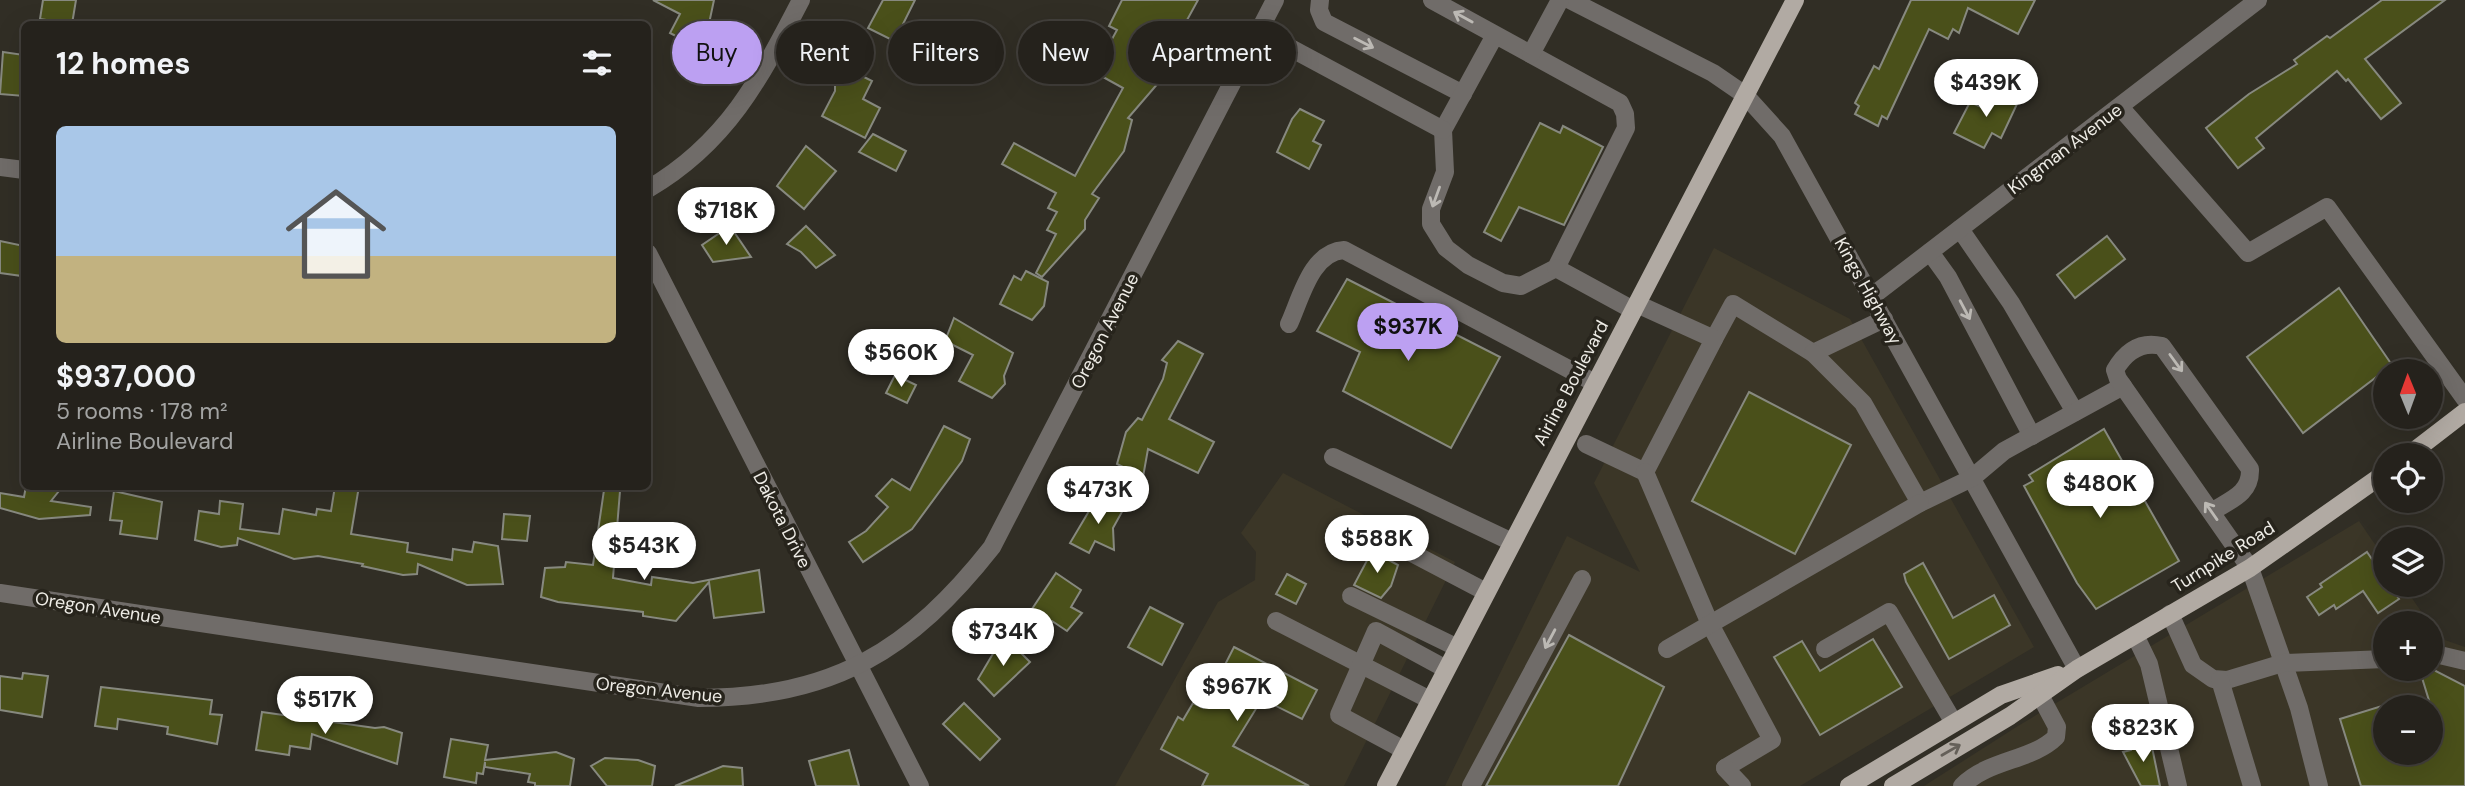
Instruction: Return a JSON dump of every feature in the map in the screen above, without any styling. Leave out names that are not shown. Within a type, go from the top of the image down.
[{"type":"main road","name":"Airline Boulevard","points":[[1386,786],[1795,0]]},
{"type":"main road","points":[[2425,443],[2465,412]]},
{"type":"main road","name":"Turnpike Road","points":[[1893,786],[2037,689],[2077,669],[2250,568],[2373,481]]},
{"type":"main road","name":"Turnpike Road","points":[[1849,786],[2001,695],[2037,689]]},
{"type":"main road","points":[[1908,786],[1922,766]]},
{"type":"street","points":[[651,187],[673,174],[712,142],[739,110],[758,82],[801,0]]},
{"type":"street","name":"Oregon Avenue","points":[[1264,21],[1275,0]]},
{"type":"street","points":[[1320,0],[1319,10],[1324,22],[1463,94]]},
{"type":"street","points":[[1432,0],[1620,103],[1625,114],[1626,128],[1556,268],[1521,286],[1503,283],[1468,265],[1446,247],[1432,224],[1431,209],[1445,172],[1443,130],[1495,35]]},
{"type":"street","points":[[1531,54],[1560,0]]},
{"type":"street","name":"Kingman Avenue","points":[[1871,297],[2258,0]]},
{"type":"street","name":"Kings Highway","points":[[1581,2],[1713,73],[1745,95],[1791,150],[2077,669]]},
{"type":"street","points":[[1296,51],[1443,130]]},
{"type":"street","name":"Oregon Avenue","points":[[0,593],[699,698],[742,698],[785,692],[858,667],[889,649],[928,619],[962,585],[992,547],[1232,84]]},
{"type":"street","points":[[2120,107],[2248,253],[2327,207],[2465,399]]},
{"type":"street","points":[[0,167],[21,170]]},
{"type":"street","points":[[1960,229],[2011,303],[2075,412]]},
{"type":"street","points":[[1289,324],[1321,258],[1332,251],[1344,250],[1595,383]]},
{"type":"street","points":[[1930,252],[1948,277],[2032,436]]},
{"type":"street","name":"Dakota Drive","points":[[651,259],[920,786]]},
{"type":"street","points":[[1556,268],[1635,307],[1714,339]]},
{"type":"street","points":[[1645,472],[1733,304],[1813,353],[1863,403],[1920,503]]},
{"type":"street","points":[[1813,353],[1884,319]]},
{"type":"street","points":[[2211,512],[2246,489],[2250,482],[2250,470],[2162,346],[2148,343],[2122,359],[2115,370],[2123,386],[2250,568],[2299,708],[2319,786]]},
{"type":"street","points":[[1667,649],[1920,503],[1972,478],[2004,451],[2123,386]]},
{"type":"street","points":[[1587,444],[1645,472],[1710,624],[1772,740],[1724,777],[1742,786]]},
{"type":"street","points":[[1333,457],[1513,542]]},
{"type":"street","points":[[1408,551],[1486,592]]},
{"type":"street","points":[[1471,786],[1582,579]]},
{"type":"street","points":[[1351,596],[1456,647]]},
{"type":"street","points":[[1825,649],[1889,612],[1954,723]]},
{"type":"street","points":[[2170,614],[2193,665],[2202,674],[2220,680],[2283,663],[2373,659]]},
{"type":"street","points":[[1276,621],[1430,700]]},
{"type":"street","points":[[1404,750],[1339,715],[1359,663],[1377,631],[1446,668]]},
{"type":"street","points":[[2135,635],[2149,664],[2178,786]]},
{"type":"street","points":[[2443,656],[2465,662]]},
{"type":"street","points":[[2220,680],[2252,786]]},
{"type":"street","points":[[1962,786],[1973,775],[2005,760],[2047,746],[2056,737],[2057,727],[2037,689]]},
{"type":"shaded area","points":[[1714,248],[1850,319],[2034,647],[1800,786],[1445,786],[1567,536],[1640,572],[1594,483]]},
{"type":"shaded area","points":[[1283,473],[1455,562],[1344,786],[1115,786],[1218,602],[1255,580],[1256,552],[1241,533]]},
{"type":"shaded area","points":[[2359,521],[2373,541],[2373,597],[2411,597],[2421,611],[2373,611],[2373,681],[2443,681],[2443,639],[2465,647],[2465,786],[1924,786],[2018,726]]},
{"type":"building","points":[[43,0],[76,0],[72,21],[40,19]]},
{"type":"building","points":[[653,0],[714,0],[710,21],[676,21],[680,14]]},
{"type":"building","points":[[883,0],[915,0],[904,21],[888,21],[888,38],[874,31],[874,21],[872,21]]},
{"type":"building","points":[[1122,0],[1198,0],[1186,21],[1128,21],[1128,84],[1157,84],[1128,118],[1132,120],[1124,151],[1092,194],[1099,198],[1085,220],[1085,229],[1042,277],[1036,273],[1056,234],[1047,230],[1057,212],[1048,208],[1056,193],[1002,164],[1014,143],[1075,176],[1123,88],[1114,83],[1114,35],[1117,30],[1114,28],[1114,21],[1112,21]]},
{"type":"building","points":[[1911,0],[2035,0],[2018,34],[1968,8],[1959,33],[1953,29],[1948,39],[1929,29],[1887,119],[1882,116],[1878,126],[1855,114],[1859,106],[1855,103],[1874,66],[1879,69]]},
{"type":"building","points":[[2382,0],[2445,0],[2365,59],[2401,103],[2381,119],[2348,79],[2346,81],[2337,71],[2256,138],[2264,148],[2238,168],[2206,128],[2249,94],[2297,64],[2294,60],[2327,36],[2330,38]]},
{"type":"building","points":[[3,52],[21,55],[21,96],[0,94]]},
{"type":"building","points":[[835,84],[870,84],[863,99],[880,108],[865,138],[822,116],[835,91]]},
{"type":"building","points":[[1990,90],[2017,104],[2001,138],[1992,133],[1984,148],[1954,133],[1970,102],[1981,107]]},
{"type":"building","points":[[1300,109],[1324,121],[1313,141],[1321,145],[1309,169],[1277,152],[1292,119]]},
{"type":"building","points":[[1540,123],[1560,133],[1563,126],[1603,147],[1564,225],[1519,207],[1501,241],[1484,232]]},
{"type":"building","points":[[873,134],[906,151],[896,171],[859,152]]},
{"type":"building","points":[[806,146],[836,171],[804,209],[777,186]]},
{"type":"building","points":[[730,226],[751,257],[713,262],[702,245]]},
{"type":"building","points":[[806,226],[835,255],[816,268],[801,252],[787,244]]},
{"type":"building","points":[[2107,236],[2125,259],[2075,298],[2057,275]]},
{"type":"building","points":[[0,241],[21,245],[21,276],[0,273]]},
{"type":"building","points":[[1026,271],[1048,282],[1044,306],[1032,320],[1000,304],[1014,276],[1021,280]]},
{"type":"building","points":[[1347,279],[1500,357],[1451,448],[1343,391],[1360,352],[1317,331]]},
{"type":"building","points":[[2339,288],[2388,359],[2373,359],[2373,380],[2303,433],[2247,357]]},
{"type":"building","points":[[954,318],[1013,353],[1004,376],[1005,384],[992,398],[959,381],[973,355],[945,341]]},
{"type":"building","points":[[1178,341],[1203,354],[1169,419],[1214,442],[1198,473],[1148,449],[1143,477],[1117,464],[1126,432],[1138,418],[1142,420],[1163,379],[1167,363],[1162,360]]},
{"type":"building","points":[[895,375],[916,385],[907,403],[886,393]]},
{"type":"building","points":[[1749,392],[1851,445],[1795,554],[1692,501]]},
{"type":"building","points":[[944,426],[970,439],[962,461],[912,529],[863,562],[849,542],[866,531],[888,507],[876,496],[892,479],[910,490]]},
{"type":"building","points":[[2104,429],[2179,561],[2096,609],[2077,583],[2024,486],[2033,481],[2029,475]]},
{"type":"building","points":[[25,490],[60,490],[51,501],[91,507],[90,515],[39,519],[0,508],[0,493],[24,497]]},
{"type":"building","points":[[334,490],[358,490],[351,534],[408,543],[407,552],[452,560],[453,549],[472,552],[474,542],[498,546],[503,584],[467,585],[418,564],[417,574],[403,575],[318,556],[294,559],[238,538],[237,545],[221,547],[195,540],[199,511],[219,514],[220,501],[243,504],[240,529],[279,534],[283,509],[316,515],[317,509],[331,511]]},
{"type":"building","points":[[604,490],[620,491],[613,578],[651,585],[652,577],[693,583],[759,570],[764,612],[714,618],[709,582],[676,621],[643,616],[643,612],[558,602],[541,597],[545,568],[565,567],[566,562],[593,565]]},
{"type":"building","points":[[114,491],[162,502],[157,539],[120,534],[122,521],[110,520]]},
{"type":"building","points":[[1098,496],[1123,510],[1113,528],[1114,550],[1095,541],[1089,553],[1070,543]]},
{"type":"building","points":[[504,514],[530,516],[527,541],[502,539]]},
{"type":"building","points":[[1372,551],[1398,565],[1391,586],[1381,598],[1354,585]]},
{"type":"building","points":[[2367,552],[2373,561],[2373,597],[2399,599],[2377,611],[2363,591],[2336,609],[2334,605],[2319,615],[2307,597],[2322,587],[2320,584]]},
{"type":"building","points":[[1923,563],[1953,618],[1994,595],[2010,625],[1949,659],[1906,582],[1904,574]]},
{"type":"building","points":[[1056,573],[1081,590],[1071,607],[1082,613],[1067,631],[1052,621],[1048,625],[1030,612]]},
{"type":"building","points":[[1287,574],[1306,584],[1296,604],[1276,594]]},
{"type":"building","points":[[1150,607],[1183,624],[1162,665],[1128,647]]},
{"type":"building","points":[[1569,635],[1664,687],[1618,786],[1486,786]]},
{"type":"building","points":[[1873,639],[1902,687],[1820,735],[1774,657],[1802,641],[1820,671]]},
{"type":"building","points":[[1009,641],[1030,662],[994,696],[978,679],[994,652]]},
{"type":"building","points":[[1234,647],[1317,690],[1302,719],[1262,699],[1233,746],[1309,786],[1202,786],[1208,774],[1161,749],[1178,717],[1183,720],[1193,703],[1203,708]]},
{"type":"building","points":[[23,673],[48,676],[42,717],[0,710],[0,676],[22,679]]},
{"type":"building","points":[[2443,675],[2465,686],[2465,786],[2361,786],[2340,719],[2373,709],[2373,765],[2443,765],[2443,695],[2427,695],[2423,681],[2443,681]]},
{"type":"building","points":[[101,687],[212,700],[210,714],[222,715],[217,744],[167,734],[168,727],[118,719],[117,729],[95,726]]},
{"type":"building","points":[[964,703],[1000,739],[980,760],[943,724]]},
{"type":"building","points":[[262,712],[384,727],[402,733],[397,764],[312,734],[310,749],[290,746],[289,755],[256,750]]},
{"type":"building","points":[[451,739],[488,745],[485,760],[556,752],[574,759],[570,786],[535,786],[535,783],[528,782],[530,774],[485,767],[485,762],[483,774],[477,773],[476,783],[444,777]]},
{"type":"building","points":[[2150,742],[2160,786],[2141,786],[2123,752],[2131,750],[2130,745]]},
{"type":"building","points":[[849,750],[859,786],[816,786],[809,761]]},
{"type":"building","points":[[605,758],[638,760],[655,766],[652,786],[607,786],[591,766]]},
{"type":"building","points":[[723,766],[742,768],[743,786],[675,786]]}]
